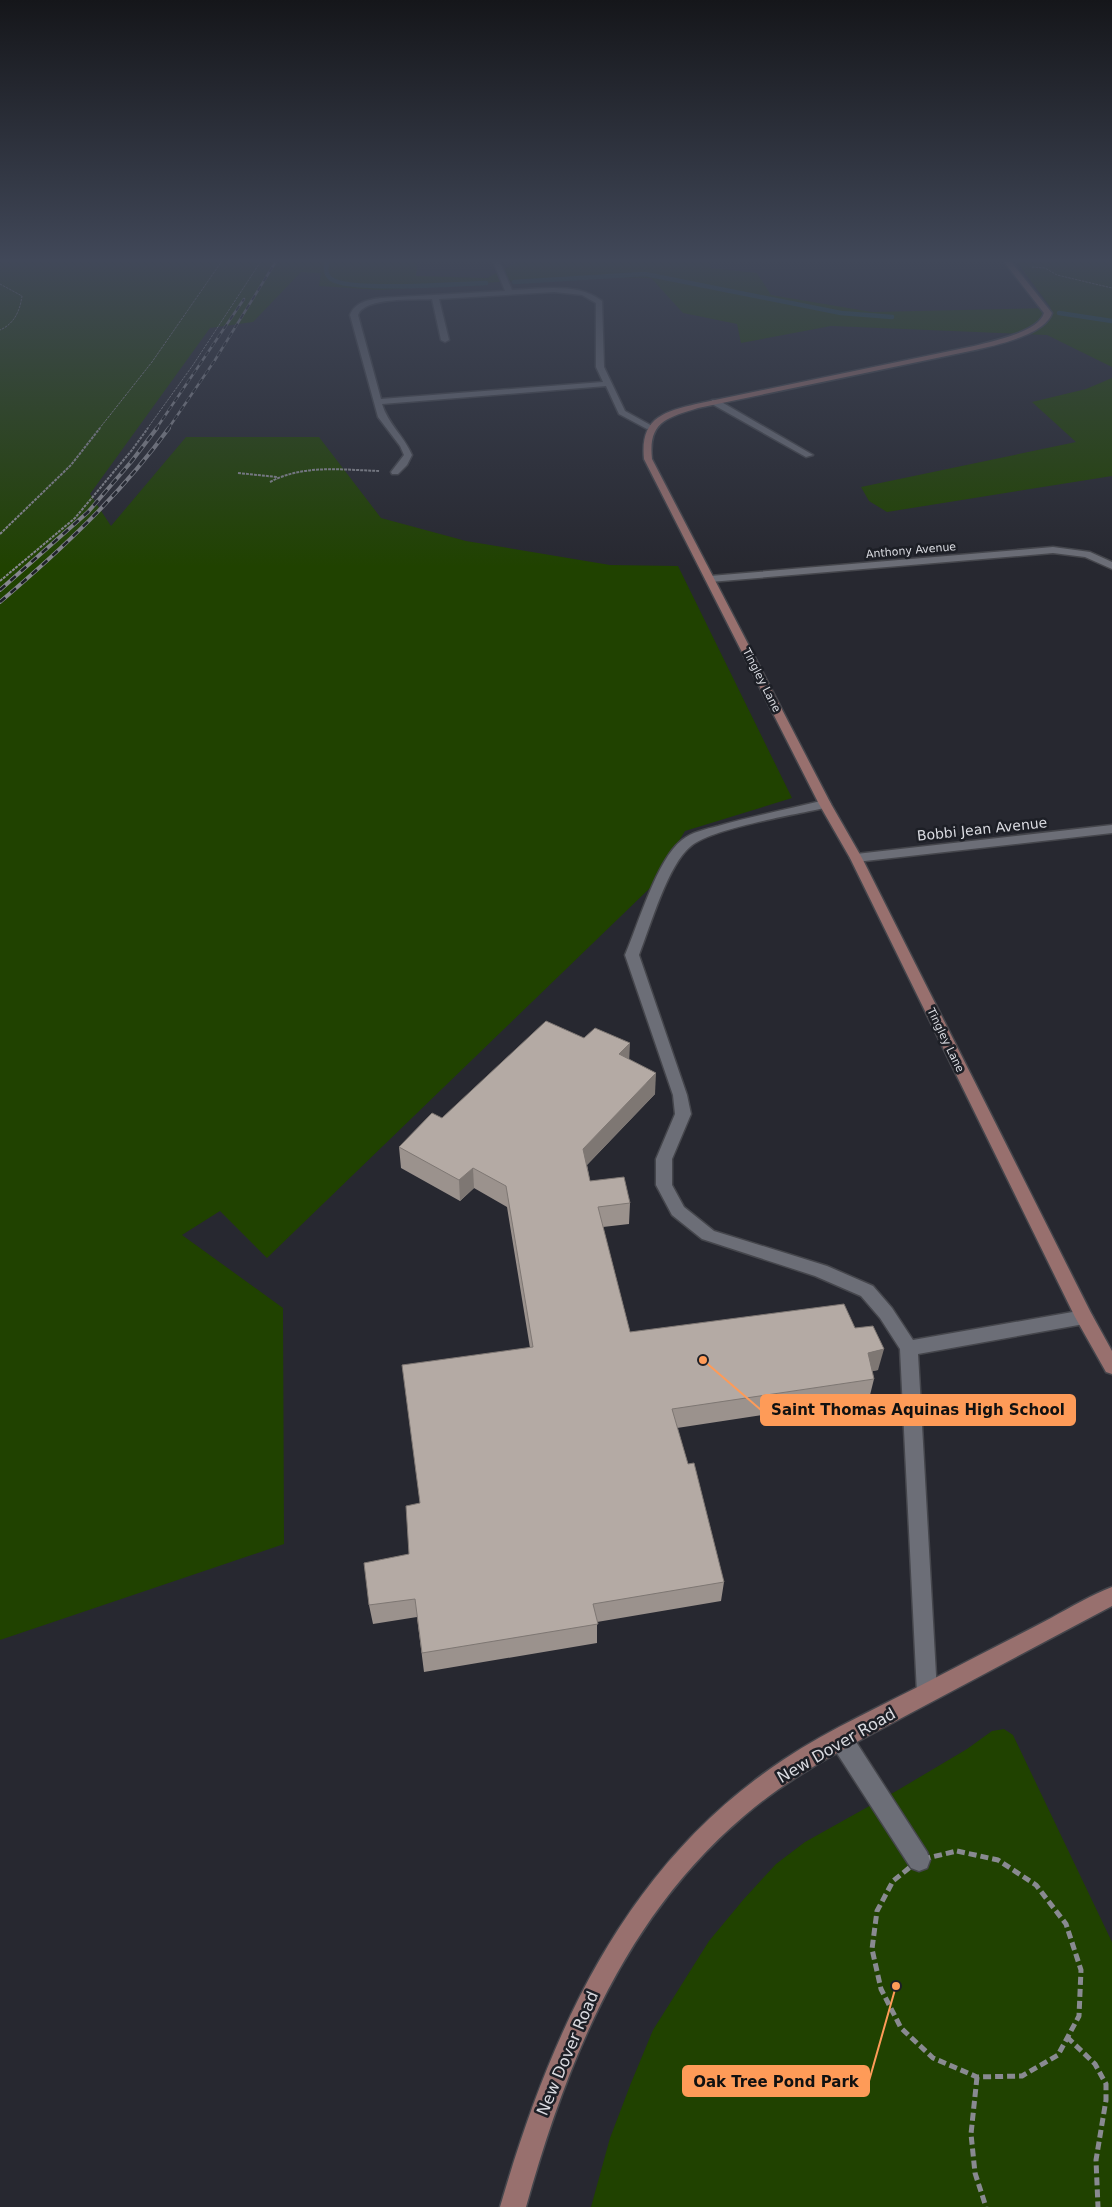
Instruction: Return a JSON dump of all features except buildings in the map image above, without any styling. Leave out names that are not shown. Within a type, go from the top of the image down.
[{"type":"street","points":[[367,361],[382,417],[404,446],[408,455],[404,463],[395,472]]},
{"type":"street","points":[[600,361],[600,367],[607,384],[622,412],[650,427],[668,416],[715,402],[912,361]]},
{"type":"street","points":[[378,402],[607,384]]},
{"type":"street","points":[[715,402],[809,455]]},
{"type":"street","name":"Tingley Lane","points":[[650,427],[645,444],[648,459],[826,804],[856,858],[1084,1317],[1112,1367]]},
{"type":"street","name":"Anthony Avenue","points":[[710,579],[1052,550],[1087,554],[1112,566]]},
{"type":"street","points":[[826,804],[724,828],[688,841],[673,858],[632,956],[680,1095],[683,1114],[664,1159],[664,1185],[678,1212],[708,1235],[821,1271],[867,1292],[886,1313],[909,1348],[927,1694]]},
{"type":"street","name":"Bobbi Jean Avenue","points":[[856,858],[1112,830]]},
{"type":"street","points":[[909,1348],[1084,1317]]},
{"type":"street","name":"New Dover Road","points":[[513,2207],[540,2115],[562,2057],[586,2005],[610,1961],[639,1917],[667,1879],[700,1842],[740,1805],[790,1768],[841,1739],[1112,1596]]},
{"type":"street","points":[[841,1739],[919,1860]]},
{"type":"path","points":[[0,534],[71,465],[153,361]]},
{"type":"path","points":[[0,581],[75,518],[132,450],[196,361]]},
{"type":"path","points":[[238,473],[277,477],[329,471],[395,472]]},
{"type":"path","points":[[270,482],[277,477]]},
{"type":"path","points":[[958,1851],[998,1860],[1036,1885],[1066,1924],[1081,1970],[1079,2016],[1058,2054],[1022,2076],[977,2077],[933,2058],[901,2028],[881,1989],[872,1949],[877,1911],[893,1881],[919,1860],[958,1851]]},
{"type":"path","points":[[1067,2037],[1096,2064],[1106,2085],[1104,2124],[1097,2151],[1095,2183],[1098,2207]]},
{"type":"path","points":[[977,2077],[971,2134],[975,2173],[986,2207]]},
{"type":"green space","points":[[0,361],[186,361],[90,494],[111,526],[186,437],[319,437],[381,518],[466,541],[610,565],[678,566],[792,798],[685,831],[650,888],[267,1258],[220,1211],[182,1235],[283,1308],[284,1544],[0,1640]]},
{"type":"green space","points":[[1100,361],[1112,361],[1112,367]]},
{"type":"green space","points":[[1112,378],[1112,476],[887,512],[869,501],[861,487],[1076,442],[1032,402],[1086,389]]},
{"type":"green space","points":[[1004,1729],[1013,1735],[1112,1942],[1112,2207],[591,2207],[610,2138],[653,2030],[709,1941],[743,1900],[776,1864],[805,1842],[898,1790],[967,1749],[992,1731]]},
{"type":"railway","points":[[156,429],[202,361]]},
{"type":"railway","points":[[168,429],[214,361]]},
{"type":"railway","points":[[0,590],[88,512],[157,428]]},
{"type":"railway","points":[[0,602],[90,520],[131,476],[169,428]]},
{"type":"place","name":"Saint Thomas Aquinas High School","points":[[703,1360]]},
{"type":"place","name":"Oak Tree Pond Park","points":[[896,1986]]}]
